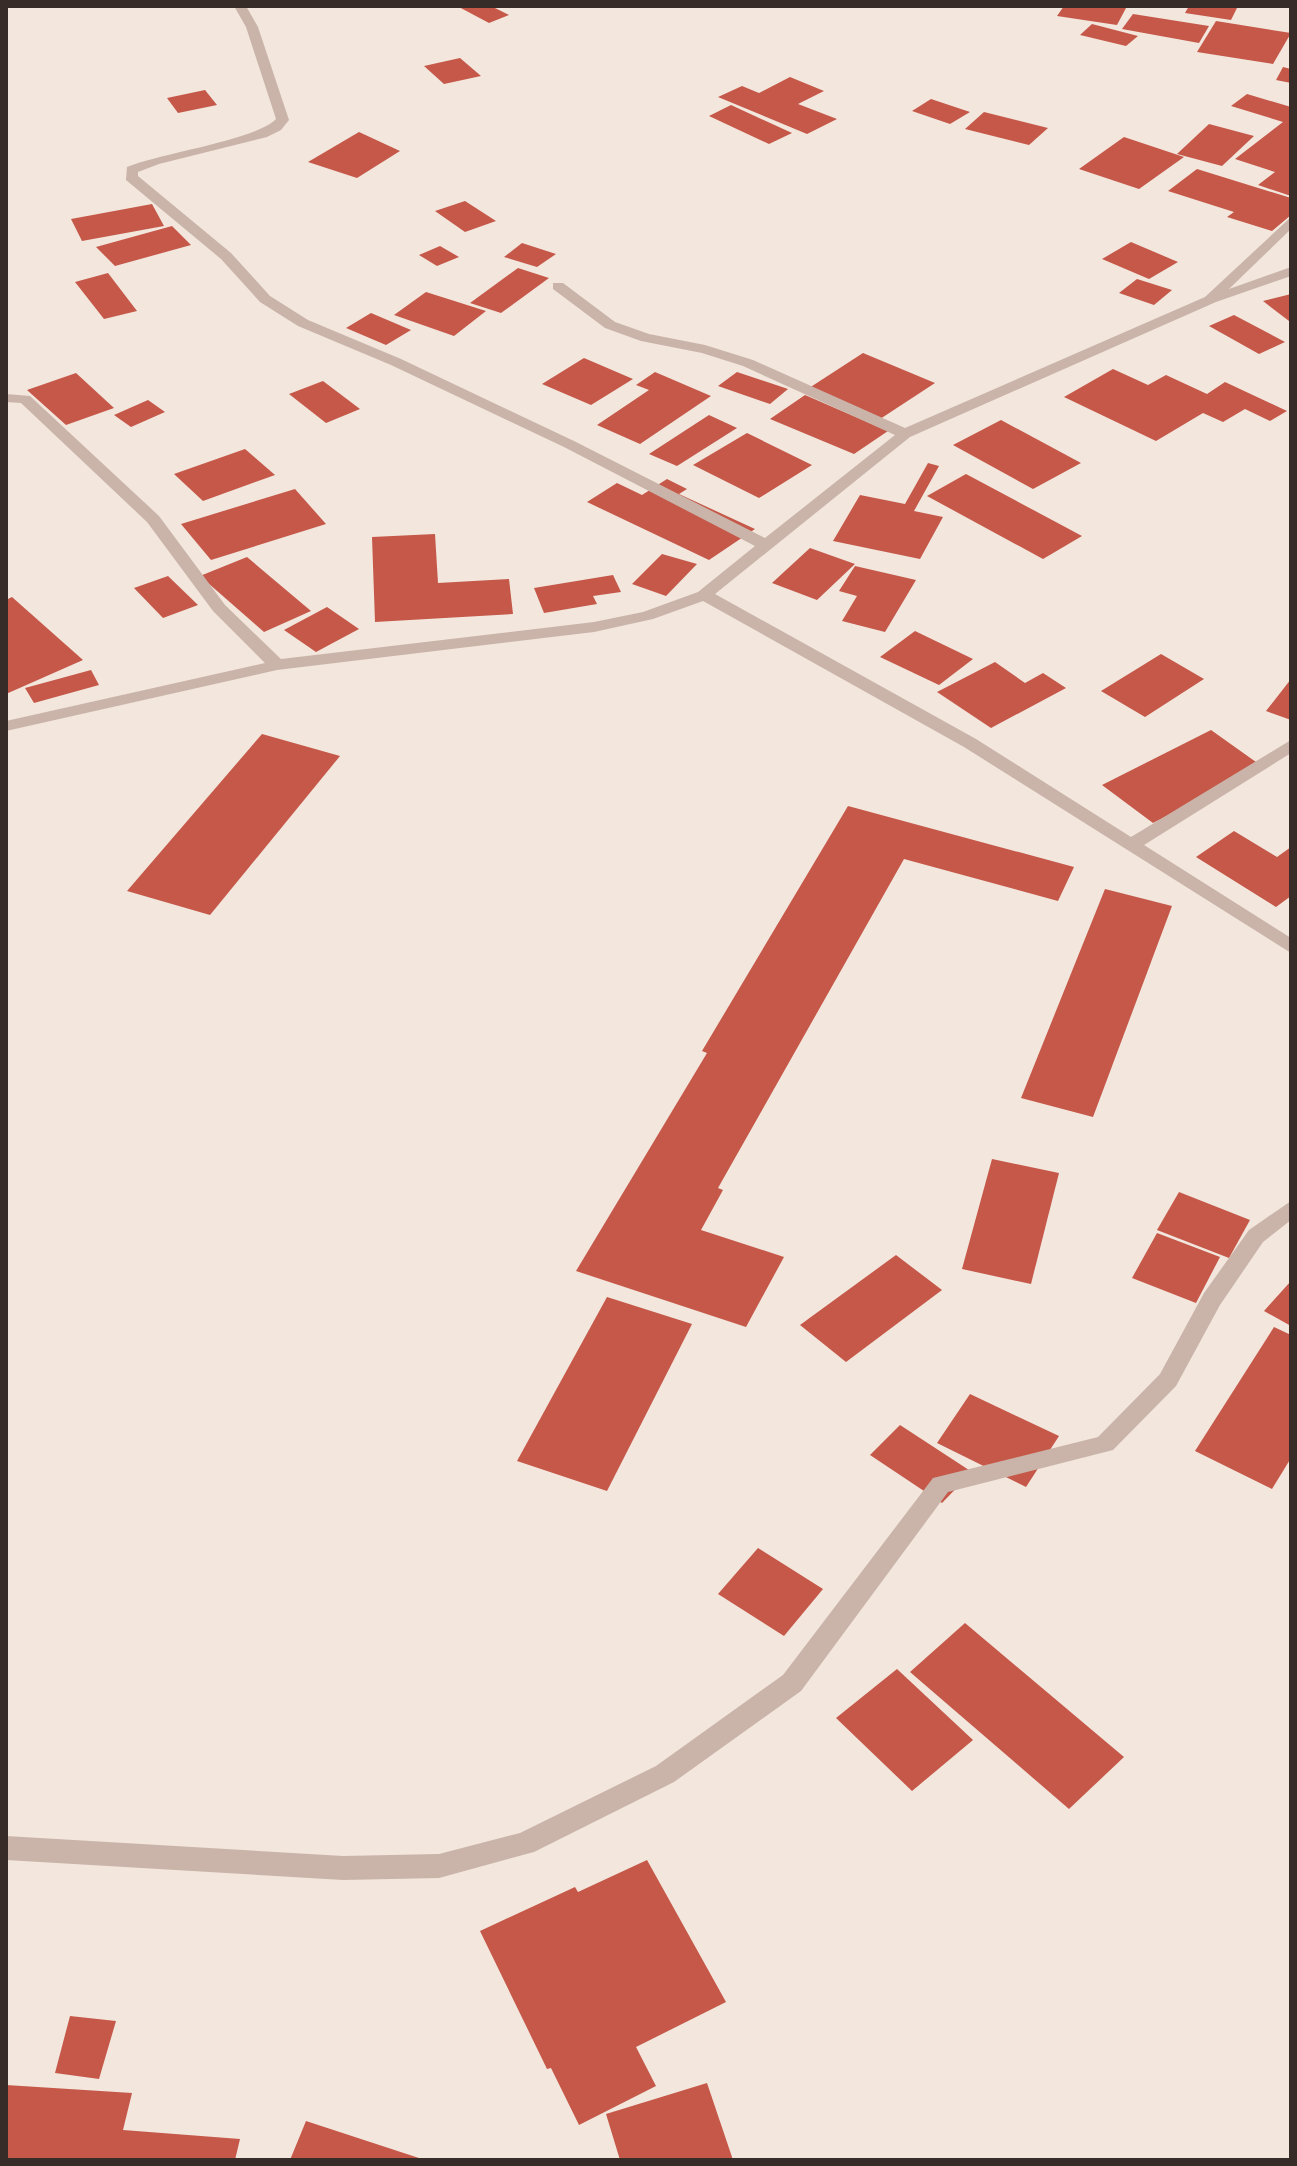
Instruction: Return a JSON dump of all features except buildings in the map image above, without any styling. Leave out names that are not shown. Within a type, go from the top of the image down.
[{"type":"street","points":[[240,6],[252,27],[283,120],[262,134],[154,161],[132,170],[131,177],[226,256],[265,299],[303,323],[396,362],[569,444],[768,546]]},
{"type":"street","points":[[1210,300],[1291,221]]},
{"type":"street","points":[[6,726],[277,665],[594,627],[647,616],[704,595],[905,434],[1210,300],[1291,271]]},
{"type":"street","points":[[558,286],[610,325],[646,338],[705,349],[748,363],[905,434]]},
{"type":"street","points":[[6,398],[25,399],[153,519],[219,608],[277,665]]},
{"type":"street","points":[[704,595],[970,743],[1291,947]]},
{"type":"street","points":[[1132,845],[1291,745]]},
{"type":"street","points":[[6,1848],[343,1868],[439,1866],[525,1844],[665,1774],[792,1683],[941,1485],[1105,1444],[1168,1380],[1212,1299],[1256,1236],[1291,1209]]}]
